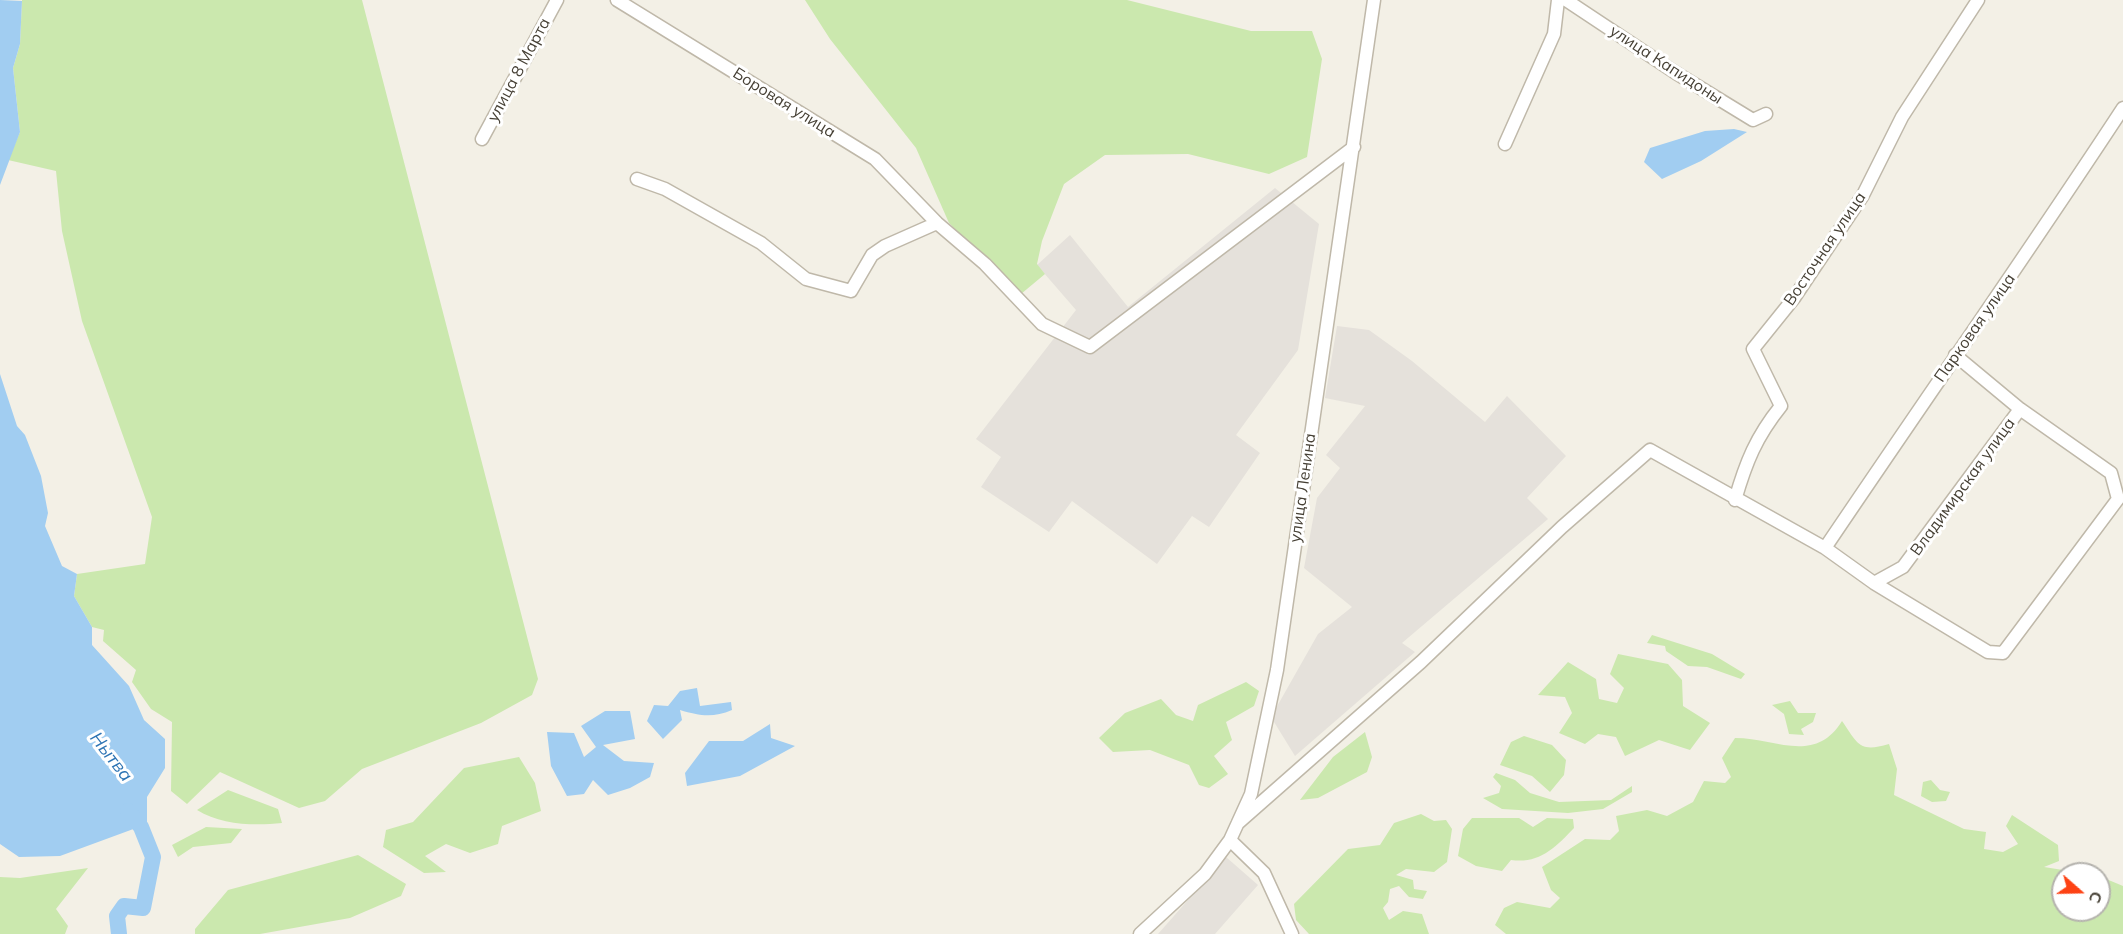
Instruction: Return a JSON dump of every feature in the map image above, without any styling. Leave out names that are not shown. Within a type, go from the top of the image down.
[{"type":"street","name":"улица 8 Марта","points":[[482,139],[557,0]]},
{"type":"street","name":"Боровая улица","points":[[617,0],[875,159],[937,223],[985,264],[1042,324],[1090,347],[1354,147]]},
{"type":"street","name":"улица Ленина","points":[[1140,934],[1205,874],[1230,840],[1251,794],[1276,670],[1374,0]]},
{"type":"street","points":[[1505,144],[1554,34],[1558,0]]},
{"type":"street","name":"улица Капидоны","points":[[1566,0],[1676,73],[1753,120],[1766,114]]},
{"type":"street","name":"Восточная улица","points":[[1735,500],[1745,464],[1760,431],[1780,406],[1753,349],[1794,298],[1863,195],[1902,117],[1978,0]]},
{"type":"street","name":"Парковая улица","points":[[1825,548],[1955,355],[2033,246],[2123,108]]},
{"type":"street","points":[[637,179],[665,189],[761,243],[806,279],[851,291],[872,255],[885,246],[937,223]]},
{"type":"street","points":[[1238,824],[1421,662],[1562,527],[1650,450],[1735,500],[1825,548],[1874,583],[1988,652],[2003,653],[2118,499],[2111,473],[2020,409],[1955,355]]},
{"type":"street","name":"Владимирская улица","points":[[1874,583],[1903,567],[2020,409]]},
{"type":"street","points":[[1230,840],[1264,873],[1292,934]]},
{"type":"shaded area","points":[[1275,188],[1319,224],[1298,350],[1236,435],[1260,453],[1209,527],[1192,516],[1157,564],[1072,501],[1049,532],[981,487],[1001,457],[976,439],[1076,310],[1037,265],[1070,235],[1128,307]]},
{"type":"shaded area","points":[[1337,326],[1369,330],[1412,361],[1485,422],[1507,396],[1566,456],[1527,498],[1548,519],[1402,643],[1415,652],[1295,756],[1271,717],[1318,634],[1352,607],[1304,568],[1317,498],[1340,468],[1326,455],[1365,406],[1325,398]]},
{"type":"shaded area","points":[[1226,857],[1258,885],[1215,934],[1158,934]]},
{"type":"green space","points":[[22,0],[362,0],[538,679],[532,695],[481,723],[362,769],[325,801],[299,808],[220,772],[187,804],[171,791],[172,722],[151,709],[132,682],[136,670],[103,641],[104,630],[92,627],[74,596],[77,574],[145,564],[152,517],[82,321],[62,231],[56,171],[8,160],[20,132],[13,68],[20,44]]},
{"type":"green space","points":[[805,0],[1127,0],[1251,31],[1312,31],[1322,59],[1307,157],[1269,174],[1188,154],[1105,155],[1064,184],[1042,241],[1037,264],[1045,274],[1021,294],[949,223],[916,148],[830,39]]},
{"type":"green space","points":[[1652,635],[1712,654],[1745,674],[1741,679],[1707,667],[1688,666],[1666,651],[1665,646],[1647,643]]},
{"type":"green space","points":[[1618,654],[1668,664],[1682,680],[1683,706],[1710,723],[1690,750],[1659,740],[1625,756],[1616,737],[1598,734],[1585,744],[1559,733],[1572,713],[1565,697],[1538,695],[1568,662],[1596,679],[1599,699],[1617,703],[1624,688],[1610,674]]},
{"type":"green space","points":[[1246,682],[1259,691],[1254,706],[1226,722],[1232,740],[1214,756],[1228,774],[1209,788],[1199,785],[1189,765],[1150,750],[1113,752],[1099,738],[1125,713],[1161,699],[1176,715],[1193,721],[1198,705]]},
{"type":"green space","points":[[1790,701],[1798,713],[1816,713],[1813,722],[1801,729],[1804,735],[1789,734],[1784,714],[1772,705]]},
{"type":"green space","points":[[1842,721],[1856,741],[1865,747],[1889,744],[1897,769],[1894,795],[1964,829],[1986,832],[1984,849],[2003,852],[2018,844],[2006,826],[2012,815],[2058,845],[2059,861],[2051,862],[2044,867],[2051,868],[2051,922],[2111,922],[2111,881],[2123,886],[2123,934],[1506,934],[1495,925],[1504,908],[1517,902],[1550,908],[1560,898],[1551,890],[1542,867],[1585,839],[1610,840],[1619,831],[1616,816],[1647,810],[1667,816],[1693,802],[1704,781],[1725,783],[1731,777],[1722,758],[1735,738],[1807,746],[1820,742],[1831,734]]},
{"type":"green space","points":[[1365,732],[1372,757],[1367,772],[1318,798],[1300,800],[1333,757]]},
{"type":"green space","points":[[1524,736],[1552,745],[1566,760],[1564,775],[1550,792],[1532,776],[1500,765],[1511,742]]},
{"type":"green space","points":[[519,757],[535,783],[541,811],[502,826],[498,844],[470,853],[446,844],[425,856],[446,872],[424,873],[383,847],[386,830],[413,822],[464,768]]},
{"type":"green space","points":[[1496,773],[1515,780],[1530,793],[1559,802],[1611,800],[1632,786],[1632,792],[1603,809],[1568,813],[1502,809],[1483,798],[1499,793],[1501,786],[1493,777]]},
{"type":"green space","points":[[1931,780],[1940,790],[1950,792],[1946,801],[1932,802],[1921,796],[1923,782]]},
{"type":"green space","points":[[228,790],[278,809],[282,823],[238,823],[216,819],[197,810]]},
{"type":"green space","points":[[1421,814],[1434,821],[1446,820],[1452,829],[1447,862],[1434,872],[1406,869],[1396,875],[1413,880],[1414,889],[1427,891],[1423,899],[1409,897],[1399,886],[1390,889],[1388,902],[1383,908],[1389,920],[1403,911],[1422,914],[1429,934],[1309,934],[1296,920],[1294,904],[1348,849],[1380,845],[1394,823]]},
{"type":"green space","points":[[1472,818],[1519,818],[1533,827],[1547,818],[1573,819],[1574,828],[1546,853],[1530,860],[1511,860],[1502,871],[1476,866],[1458,856],[1463,829]]},
{"type":"green space","points":[[206,827],[242,829],[231,843],[193,847],[178,857],[172,845]]},
{"type":"green space","points":[[358,855],[406,884],[401,896],[350,918],[260,934],[195,934],[195,929],[228,890]]},
{"type":"green space","points":[[88,868],[56,909],[68,926],[65,934],[0,934],[0,877],[20,878]]},
{"type":"water","points":[[0,0],[22,1],[20,44],[13,68],[20,132],[0,185]]},
{"type":"water","points":[[1734,129],[1747,132],[1701,161],[1662,179],[1644,162],[1650,148],[1705,131]]},
{"type":"water","points":[[0,374],[17,426],[25,435],[41,476],[48,513],[45,526],[62,566],[77,574],[74,596],[92,627],[92,645],[129,686],[144,720],[165,739],[165,768],[147,797],[147,824],[60,856],[19,857],[0,844]]},
{"type":"water","points":[[697,688],[700,706],[731,702],[732,710],[706,715],[680,710],[682,720],[663,739],[647,721],[654,705],[668,706],[680,691]]},
{"type":"water","points":[[605,711],[630,711],[635,739],[603,745],[624,761],[654,763],[650,777],[630,788],[608,795],[593,780],[584,794],[567,796],[551,766],[547,732],[574,733],[584,757],[596,747],[581,726]]},
{"type":"water","points":[[770,724],[771,738],[795,746],[740,776],[687,786],[685,773],[709,741],[743,741]]},
{"type":"waterway","name":"Нытва","points":[[119,934],[117,916],[124,906],[143,908],[153,857],[141,827],[128,811]]}]
